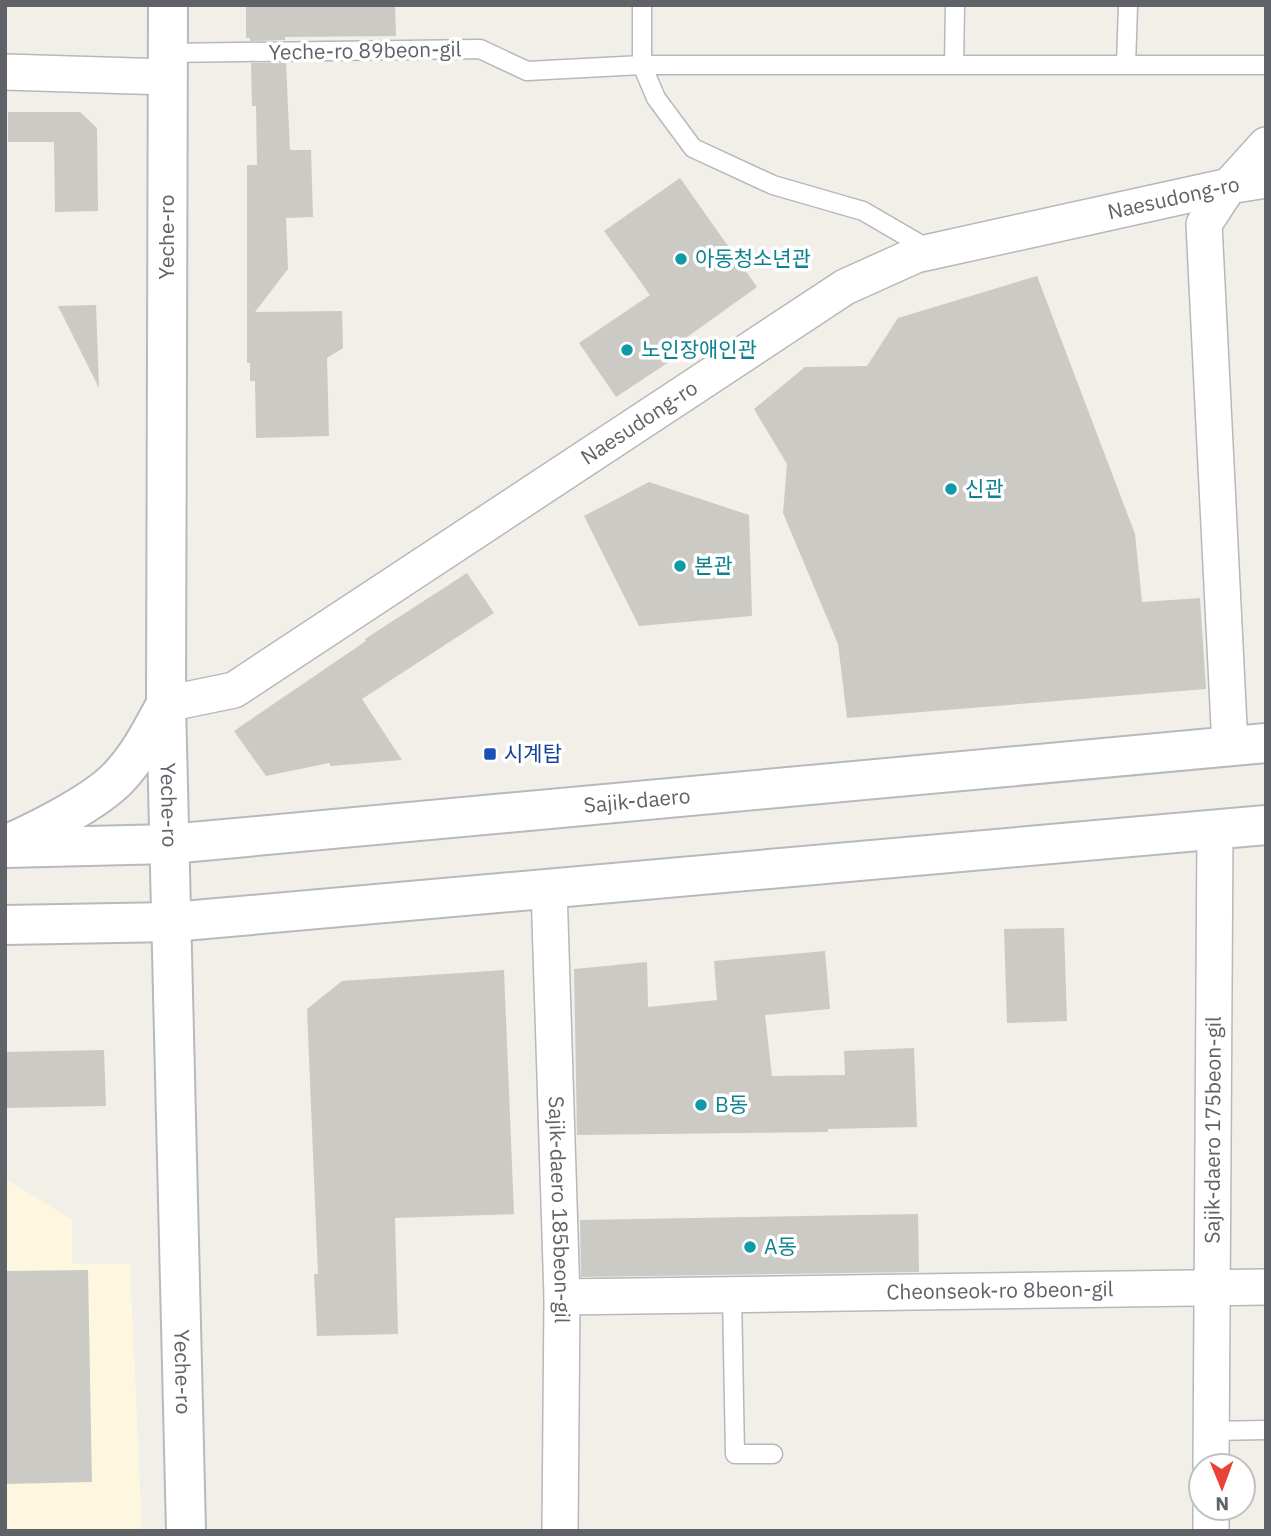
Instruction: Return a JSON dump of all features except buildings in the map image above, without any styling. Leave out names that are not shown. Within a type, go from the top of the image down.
[{"type":"main road","name":"Yeche-ro","points":[[168,5],[166,704],[186,1531]]},
{"type":"main road","points":[[5,846],[78,807],[117,779],[143,746],[166,704]]},
{"type":"main road","name":"Sajik-daero","points":[[5,846],[170,844],[1248,745]]},
{"type":"main road","points":[[5,925],[172,922],[1266,825]]},
{"type":"street","points":[[5,72],[167,65]]},
{"type":"street","points":[[1248,745],[1204,224],[1229,186],[1266,145]]},
{"type":"street","name":"Naesudong-ro","points":[[166,704],[234,690],[845,286],[916,255],[1266,180]]},
{"type":"street","name":"Sajik-daero 175beon-gil","points":[[1211,1452],[1215,829]]},
{"type":"street","name":"Sajik-daero 185beon-gil","points":[[548,888],[562,1297],[560,1531]]},
{"type":"street","name":"Cheonseok-ro 8beon-gil","points":[[562,1297],[1266,1287]]},
{"type":"lane","points":[[642,5],[642,65],[656,98],[693,148],[773,185],[863,211],[933,252]]},
{"type":"lane","points":[[954,65],[955,5]]},
{"type":"lane","points":[[1126,65],[1128,5]]},
{"type":"lane","name":"Yeche-ro 89beon-gil","points":[[167,65],[480,49],[527,71],[642,65],[1266,65]]},
{"type":"lane","points":[[732,1294],[735,1454],[774,1454]]},
{"type":"lane","points":[[1212,1431],[1266,1430]]},
{"type":"shaded area","points":[[5,1178],[72,1220],[72,1264],[130,1264],[142,1531],[5,1531]]},
{"type":"place","name":"아동청소년관","points":[[681,259]]},
{"type":"place","name":"노인장애인관","points":[[627,350]]},
{"type":"place","name":"신관","points":[[951,489]]},
{"type":"place","name":"본관","points":[[680,566]]},
{"type":"place","name":"시계탑","points":[[490,754]]},
{"type":"place","name":"B동","points":[[701,1105]]},
{"type":"place","name":"A동","points":[[750,1247]]}]
